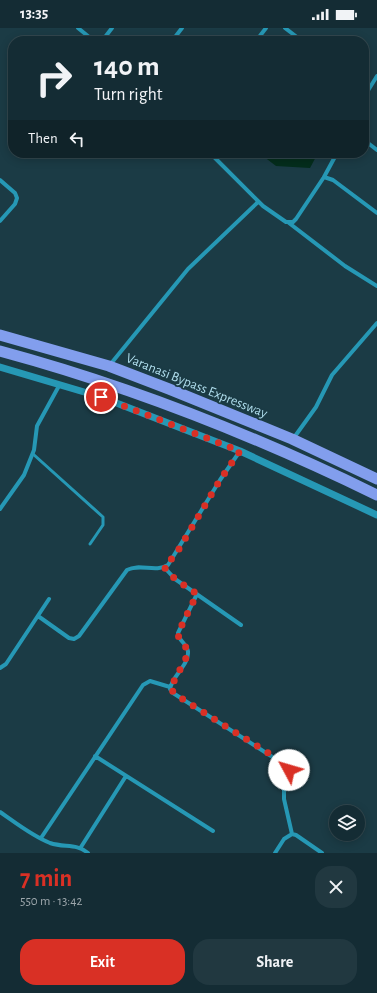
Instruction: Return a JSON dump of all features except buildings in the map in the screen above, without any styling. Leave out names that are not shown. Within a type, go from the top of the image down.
[{"type":"highway","name":"Varanasi Bypass Expressway","points":[[0,335],[109,366],[292,439],[376,477]]},
{"type":"highway","name":"Varanasi Bypass Expressway","points":[[0,351],[114,386],[237,431],[377,495]]},
{"type":"street","points":[[78,28],[88,36]]},
{"type":"street","points":[[106,36],[112,28]]},
{"type":"street","points":[[176,36],[182,28]]},
{"type":"street","points":[[260,36],[266,28]]},
{"type":"street","points":[[285,28],[295,36]]},
{"type":"street","points":[[369,88],[377,76]]},
{"type":"street","points":[[369,144],[377,150]]},
{"type":"street","points":[[216,158],[232,173],[258,202],[280,219],[289,223],[344,266],[377,286]]},
{"type":"street","points":[[289,223],[296,219],[324,177],[334,158]]},
{"type":"street","points":[[324,177],[333,180],[377,213]]},
{"type":"street","points":[[0,180],[15,193],[18,198],[15,204],[0,221]]},
{"type":"street","points":[[109,366],[188,269],[258,202]]},
{"type":"street","points":[[292,439],[316,407],[332,375],[377,323]]},
{"type":"street","points":[[0,367],[101,397],[240,451],[377,515]]},
{"type":"street","points":[[0,509],[24,475],[33,454],[38,426],[60,384]]},
{"type":"street","points":[[38,616],[69,638],[74,639],[79,636],[127,570],[133,567],[151,569],[164,567],[176,554],[220,480],[240,451]]},
{"type":"street","points":[[164,567],[175,579],[241,625]]},
{"type":"street","points":[[170,687],[188,654],[188,649],[179,638],[178,633],[197,594]]},
{"type":"street","points":[[0,668],[6,664],[49,599]]},
{"type":"street","points":[[41,838],[146,682],[153,681],[170,687],[173,693],[288,767],[284,784],[284,799],[292,834]]},
{"type":"street","points":[[95,756],[213,831]]},
{"type":"street","points":[[81,847],[126,776]]},
{"type":"street","points":[[0,812],[41,838],[63,846],[81,847],[88,853]]},
{"type":"street","points":[[275,853],[284,839],[292,834]]},
{"type":"street","points":[[292,834],[296,835],[322,853]]},
{"type":"lane","points":[[33,454],[103,517],[103,525],[90,544]]},
{"type":"shaded area","points":[[266,158],[315,158],[310,168],[276,166]]},
{"type":"route","points":[[101,397],[240,451],[220,480],[176,554],[168,565],[164,567],[175,579],[197,594],[178,633],[179,638],[188,649],[188,654],[185,662],[171,684],[170,689],[173,693],[251,744],[284,763],[289,770]]}]
